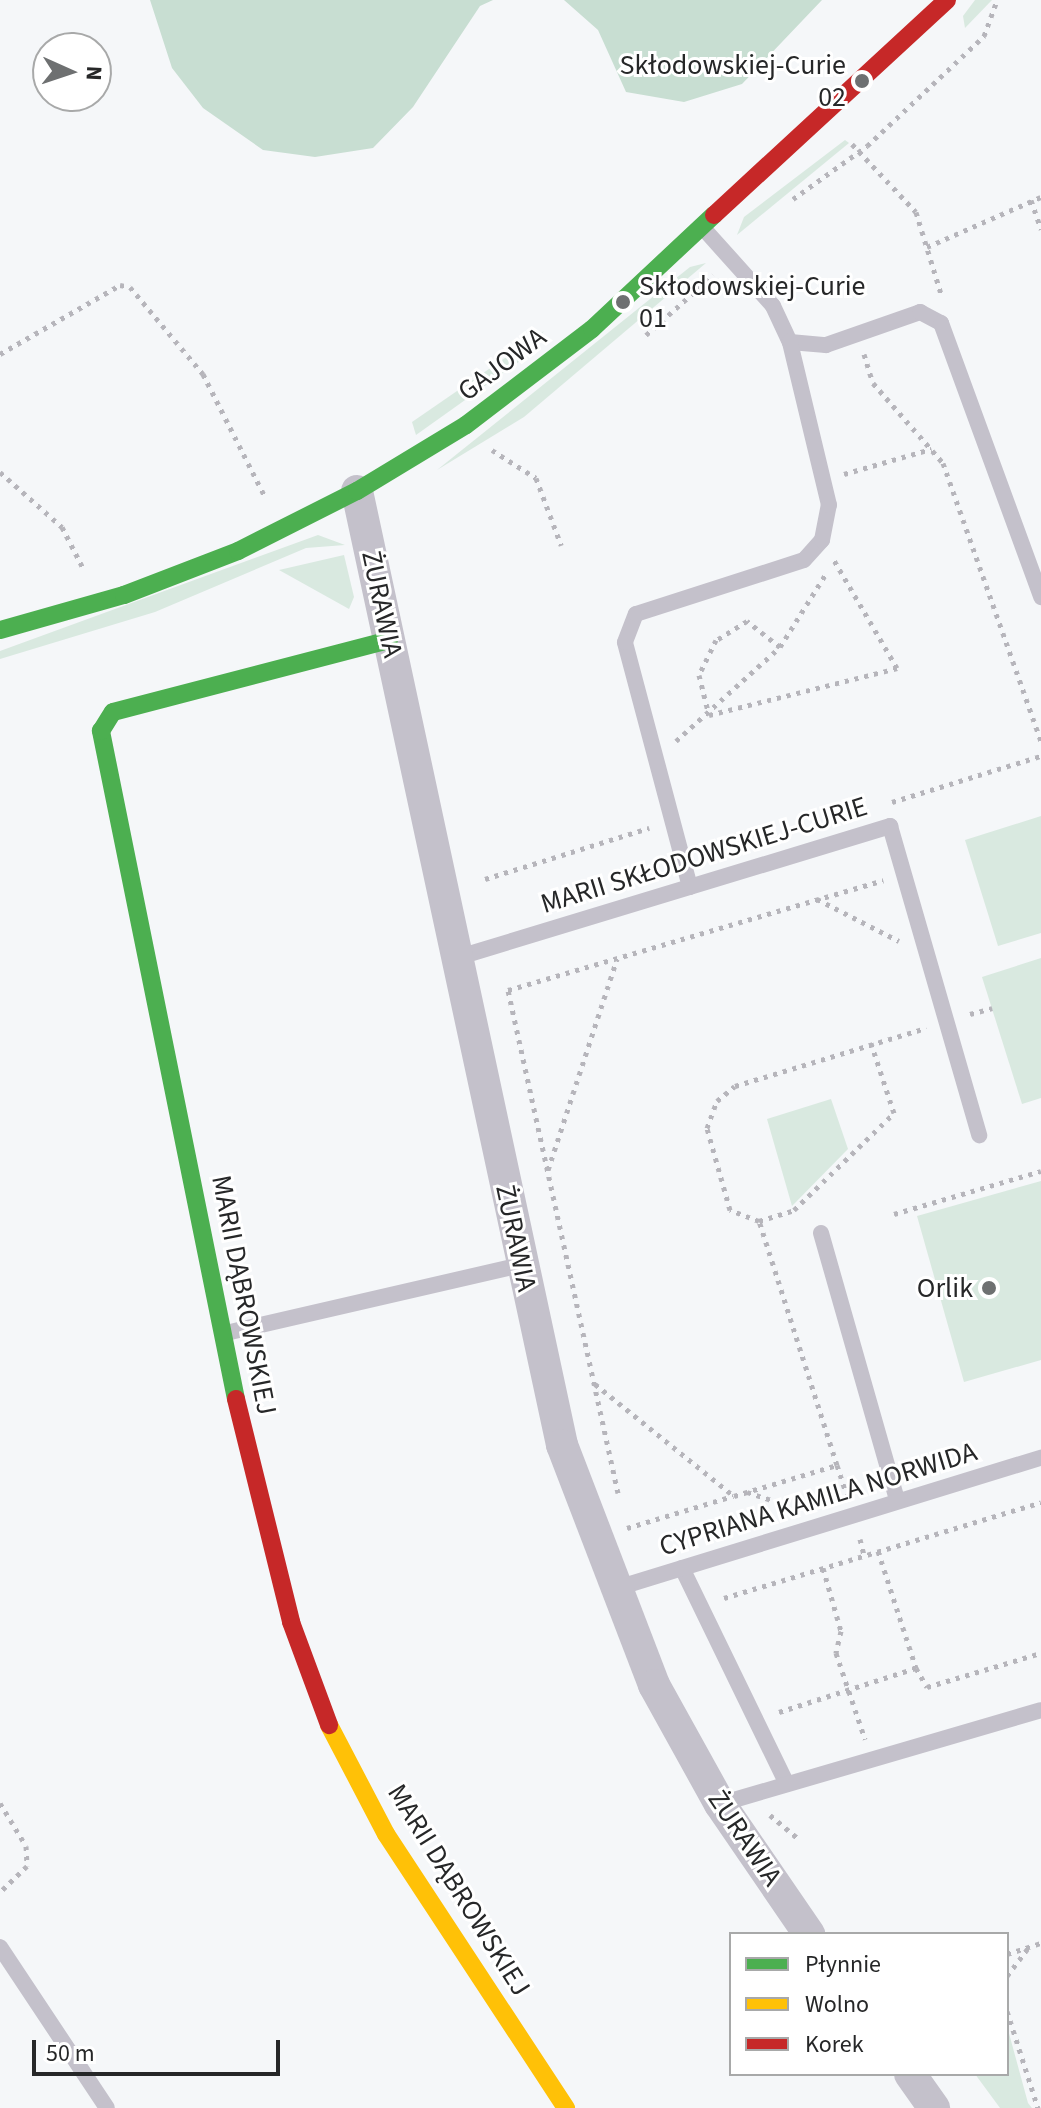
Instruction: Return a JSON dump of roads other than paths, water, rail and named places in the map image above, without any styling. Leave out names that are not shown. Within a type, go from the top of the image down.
[{"type":"street","name":"GAJOWA","points":[[0,630],[97,604],[282,530],[357,491],[528,380],[704,229],[947,0]]},
{"type":"street","name":"ŻURAWIA","points":[[357,491],[520,1265],[562,1445],[625,1586],[733,1800],[808,1932]]},
{"type":"street","name":"MARII DĄBROWSKIEJ","points":[[389,640],[131,706],[113,712],[101,731],[253,1481],[291,1622],[330,1728],[386,1834],[566,2108]]},
{"type":"street","points":[[911,2076],[934,2108]]},
{"type":"lane","points":[[690,887],[629,673],[628,627],[636,614],[804,560],[828,527],[824,480],[790,342],[773,306],[704,229]]},
{"type":"lane","points":[[790,342],[826,345],[920,312],[941,323],[1041,597]]},
{"type":"lane","name":"MARII SKŁODOWSKIEJ-CURIE","points":[[456,958],[890,826],[979,1135]]},
{"type":"lane","points":[[821,1233],[897,1499]]},
{"type":"lane","points":[[225,1333],[520,1265]]},
{"type":"lane","name":"CYPRIANA KAMILA NORWIDA","points":[[625,1586],[897,1499],[1041,1458]]},
{"type":"lane","points":[[682,1568],[787,1784]]},
{"type":"lane","points":[[733,1800],[1041,1710]]},
{"type":"lane","points":[[0,1947],[107,2108]]},
{"type":"place","name":"Skłodowskiej-Curie 02","points":[[862,81]]},
{"type":"place","name":"Skłodowskiej-Curie 01","points":[[623,302]]},
{"type":"place","name":"Orlik","points":[[989,1288]]}]
